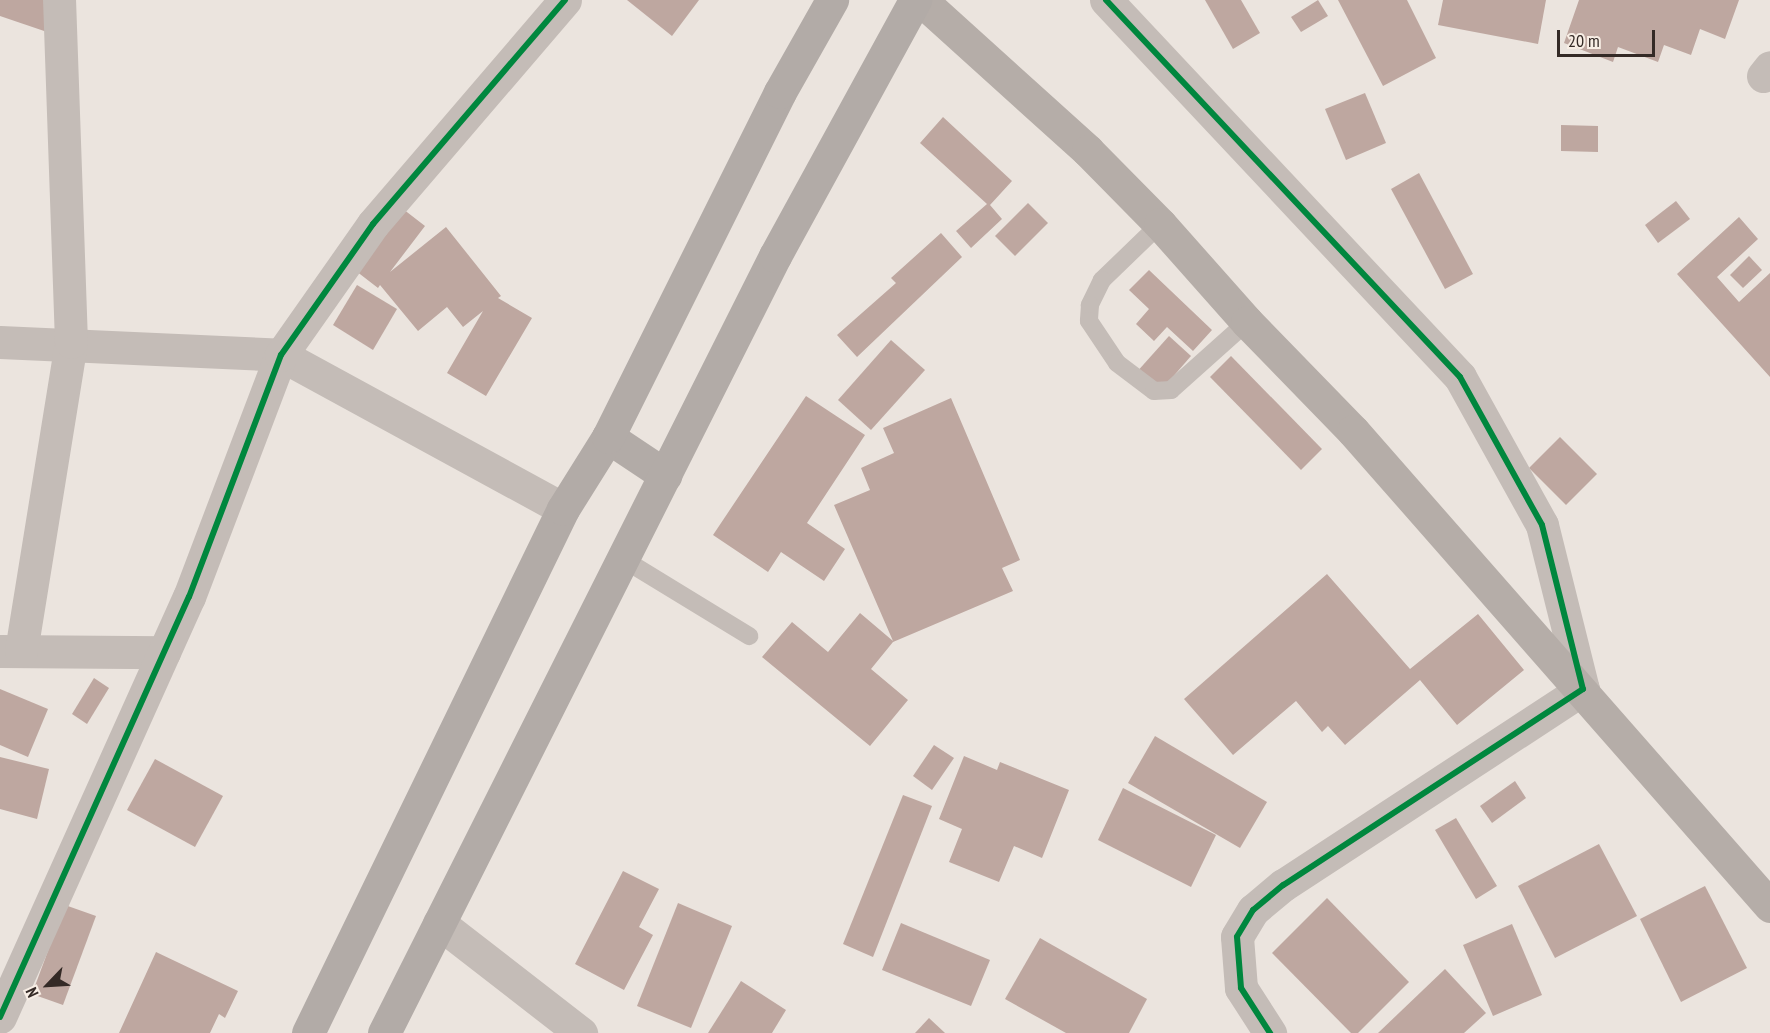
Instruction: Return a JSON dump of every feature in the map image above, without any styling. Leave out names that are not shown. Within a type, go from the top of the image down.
[{"type":"main road","points":[[308,1033],[563,509],[608,437],[780,92],[832,0]]},
{"type":"main road","points":[[384,1033],[775,256],[915,0]]},
{"type":"main road","points":[[608,437],[665,475]]},
{"type":"street","points":[[59,0],[71,342],[11,651],[164,652]]},
{"type":"street","points":[[0,1017],[164,652],[281,355],[374,225],[565,0]]},
{"type":"street","points":[[921,0],[1088,151],[1160,224],[1247,322],[1353,431],[1583,689],[1770,906]]},
{"type":"street","points":[[1106,0],[1460,377],[1542,525],[1583,689]]},
{"type":"street","points":[[0,342],[71,342],[281,355],[563,509]]},
{"type":"street","points":[[1270,1033],[1241,988],[1237,937],[1253,910],[1283,885],[1583,689]]},
{"type":"street","points":[[439,923],[581,1033]]},
{"type":"lane","points":[[1160,224],[1102,280],[1090,305],[1089,321],[1117,363],[1154,391],[1171,390],[1247,322]]},
{"type":"lane","points":[[623,559],[748,636]]},
{"type":"building","points":[[0,0],[61,0],[50,33],[0,16]]},
{"type":"building","points":[[627,0],[699,0],[672,36]]},
{"type":"building","points":[[1205,0],[1241,0],[1260,33],[1233,49]]},
{"type":"building","points":[[1318,0],[1328,16],[1301,32],[1291,17]]},
{"type":"building","points":[[1338,0],[1407,0],[1436,58],[1383,86]]},
{"type":"building","points":[[1443,0],[1546,0],[1538,44],[1438,25]]},
{"type":"building","points":[[1579,0],[1739,0],[1725,39],[1700,29],[1691,55],[1664,45],[1658,62],[1618,47],[1613,62],[1564,43]]},
{"type":"building","points":[[1365,93],[1386,143],[1346,160],[1325,109]]},
{"type":"building","points":[[943,117],[1012,181],[990,205],[1002,219],[971,248],[956,231],[987,204],[920,143]]},
{"type":"building","points":[[1561,125],[1598,126],[1598,152],[1561,151]]},
{"type":"building","points":[[1419,173],[1473,274],[1445,289],[1391,189]]},
{"type":"building","points":[[1676,201],[1690,219],[1658,243],[1645,225]]},
{"type":"building","points":[[1028,203],[1048,223],[1015,256],[995,236]]},
{"type":"building","points":[[403,209],[425,226],[390,272],[446,227],[501,296],[498,298],[532,318],[486,396],[447,373],[483,311],[463,327],[447,307],[418,331],[380,285],[378,288],[356,271]]},
{"type":"building","points":[[1739,217],[1758,239],[1717,277],[1739,302],[1770,273],[1770,377],[1677,274]]},
{"type":"building","points":[[941,233],[962,257],[857,357],[837,335],[896,283],[891,278]]},
{"type":"building","points":[[1749,256],[1762,270],[1743,288],[1730,275]]},
{"type":"building","points":[[1149,270],[1212,330],[1193,351],[1167,327],[1154,341],[1136,324],[1149,309],[1129,290]]},
{"type":"building","points":[[357,285],[397,309],[373,350],[333,325]]},
{"type":"building","points":[[1169,336],[1191,356],[1158,394],[1135,374]]},
{"type":"building","points":[[891,340],[925,370],[871,430],[838,400]]},
{"type":"building","points":[[1231,356],[1322,449],[1301,470],[1210,377]]},
{"type":"building","points":[[806,396],[865,435],[807,523],[845,549],[824,581],[781,552],[768,572],[713,535]]},
{"type":"building","points":[[951,398],[1020,560],[1002,568],[1013,591],[893,642],[871,669],[908,700],[870,746],[762,657],[792,622],[828,652],[860,613],[893,641],[834,505],[870,490],[861,468],[894,453],[883,428]]},
{"type":"building","points":[[1560,437],[1597,474],[1566,505],[1529,468]]},
{"type":"building","points":[[1327,574],[1410,669],[1478,614],[1524,670],[1457,725],[1420,680],[1345,745],[1328,726],[1322,732],[1296,701],[1233,755],[1184,699]]},
{"type":"building","points":[[94,678],[109,688],[87,724],[72,714]]},
{"type":"building","points":[[0,689],[48,709],[28,757],[0,745]]},
{"type":"building","points":[[1155,736],[1267,802],[1240,848],[1128,783]]},
{"type":"building","points":[[934,745],[954,758],[932,790],[913,776]]},
{"type":"building","points":[[964,756],[997,770],[1000,762],[1069,790],[1042,858],[1014,846],[999,882],[949,862],[962,829],[939,819]]},
{"type":"building","points":[[0,757],[49,769],[37,819],[0,809]]},
{"type":"building","points":[[155,759],[223,796],[195,847],[127,810]]},
{"type":"building","points":[[1515,781],[1526,798],[1492,823],[1480,806]]},
{"type":"building","points":[[1123,788],[1216,835],[1191,887],[1098,840]]},
{"type":"building","points":[[903,795],[932,806],[873,957],[843,944]]},
{"type":"building","points":[[1456,818],[1497,886],[1476,899],[1435,830]]},
{"type":"building","points":[[1599,844],[1637,916],[1555,958],[1518,886]]},
{"type":"building","points":[[623,871],[659,889],[639,927],[653,935],[624,990],[575,964]]},
{"type":"building","points":[[1705,886],[1747,968],[1681,1002],[1640,919]]},
{"type":"building","points":[[1327,898],[1409,982],[1358,1033],[1351,1033],[1272,953]]},
{"type":"building","points":[[678,903],[732,926],[691,1028],[637,1006]]},
{"type":"building","points":[[65,905],[96,916],[63,1005],[32,994]]},
{"type":"building","points":[[901,923],[990,960],[971,1006],[882,970]]},
{"type":"building","points":[[1512,924],[1542,995],[1493,1016],[1463,945]]},
{"type":"building","points":[[1040,938],[1147,999],[1129,1033],[1066,1033],[1005,999]]},
{"type":"building","points":[[156,952],[238,991],[225,1018],[219,1014],[210,1033],[119,1033]]},
{"type":"building","points":[[1445,969],[1486,1013],[1464,1033],[1378,1033]]},
{"type":"building","points":[[741,981],[786,1010],[772,1033],[708,1033]]},
{"type":"building","points":[[929,1018],[945,1033],[915,1033]]},
{"type":"cycle path","points":[[0,1017],[189,597],[281,355],[373,224],[565,0]]},
{"type":"cycle path","points":[[1106,0],[1460,377],[1542,525],[1583,689],[1283,885],[1253,910],[1237,937],[1241,988],[1270,1033]]}]
